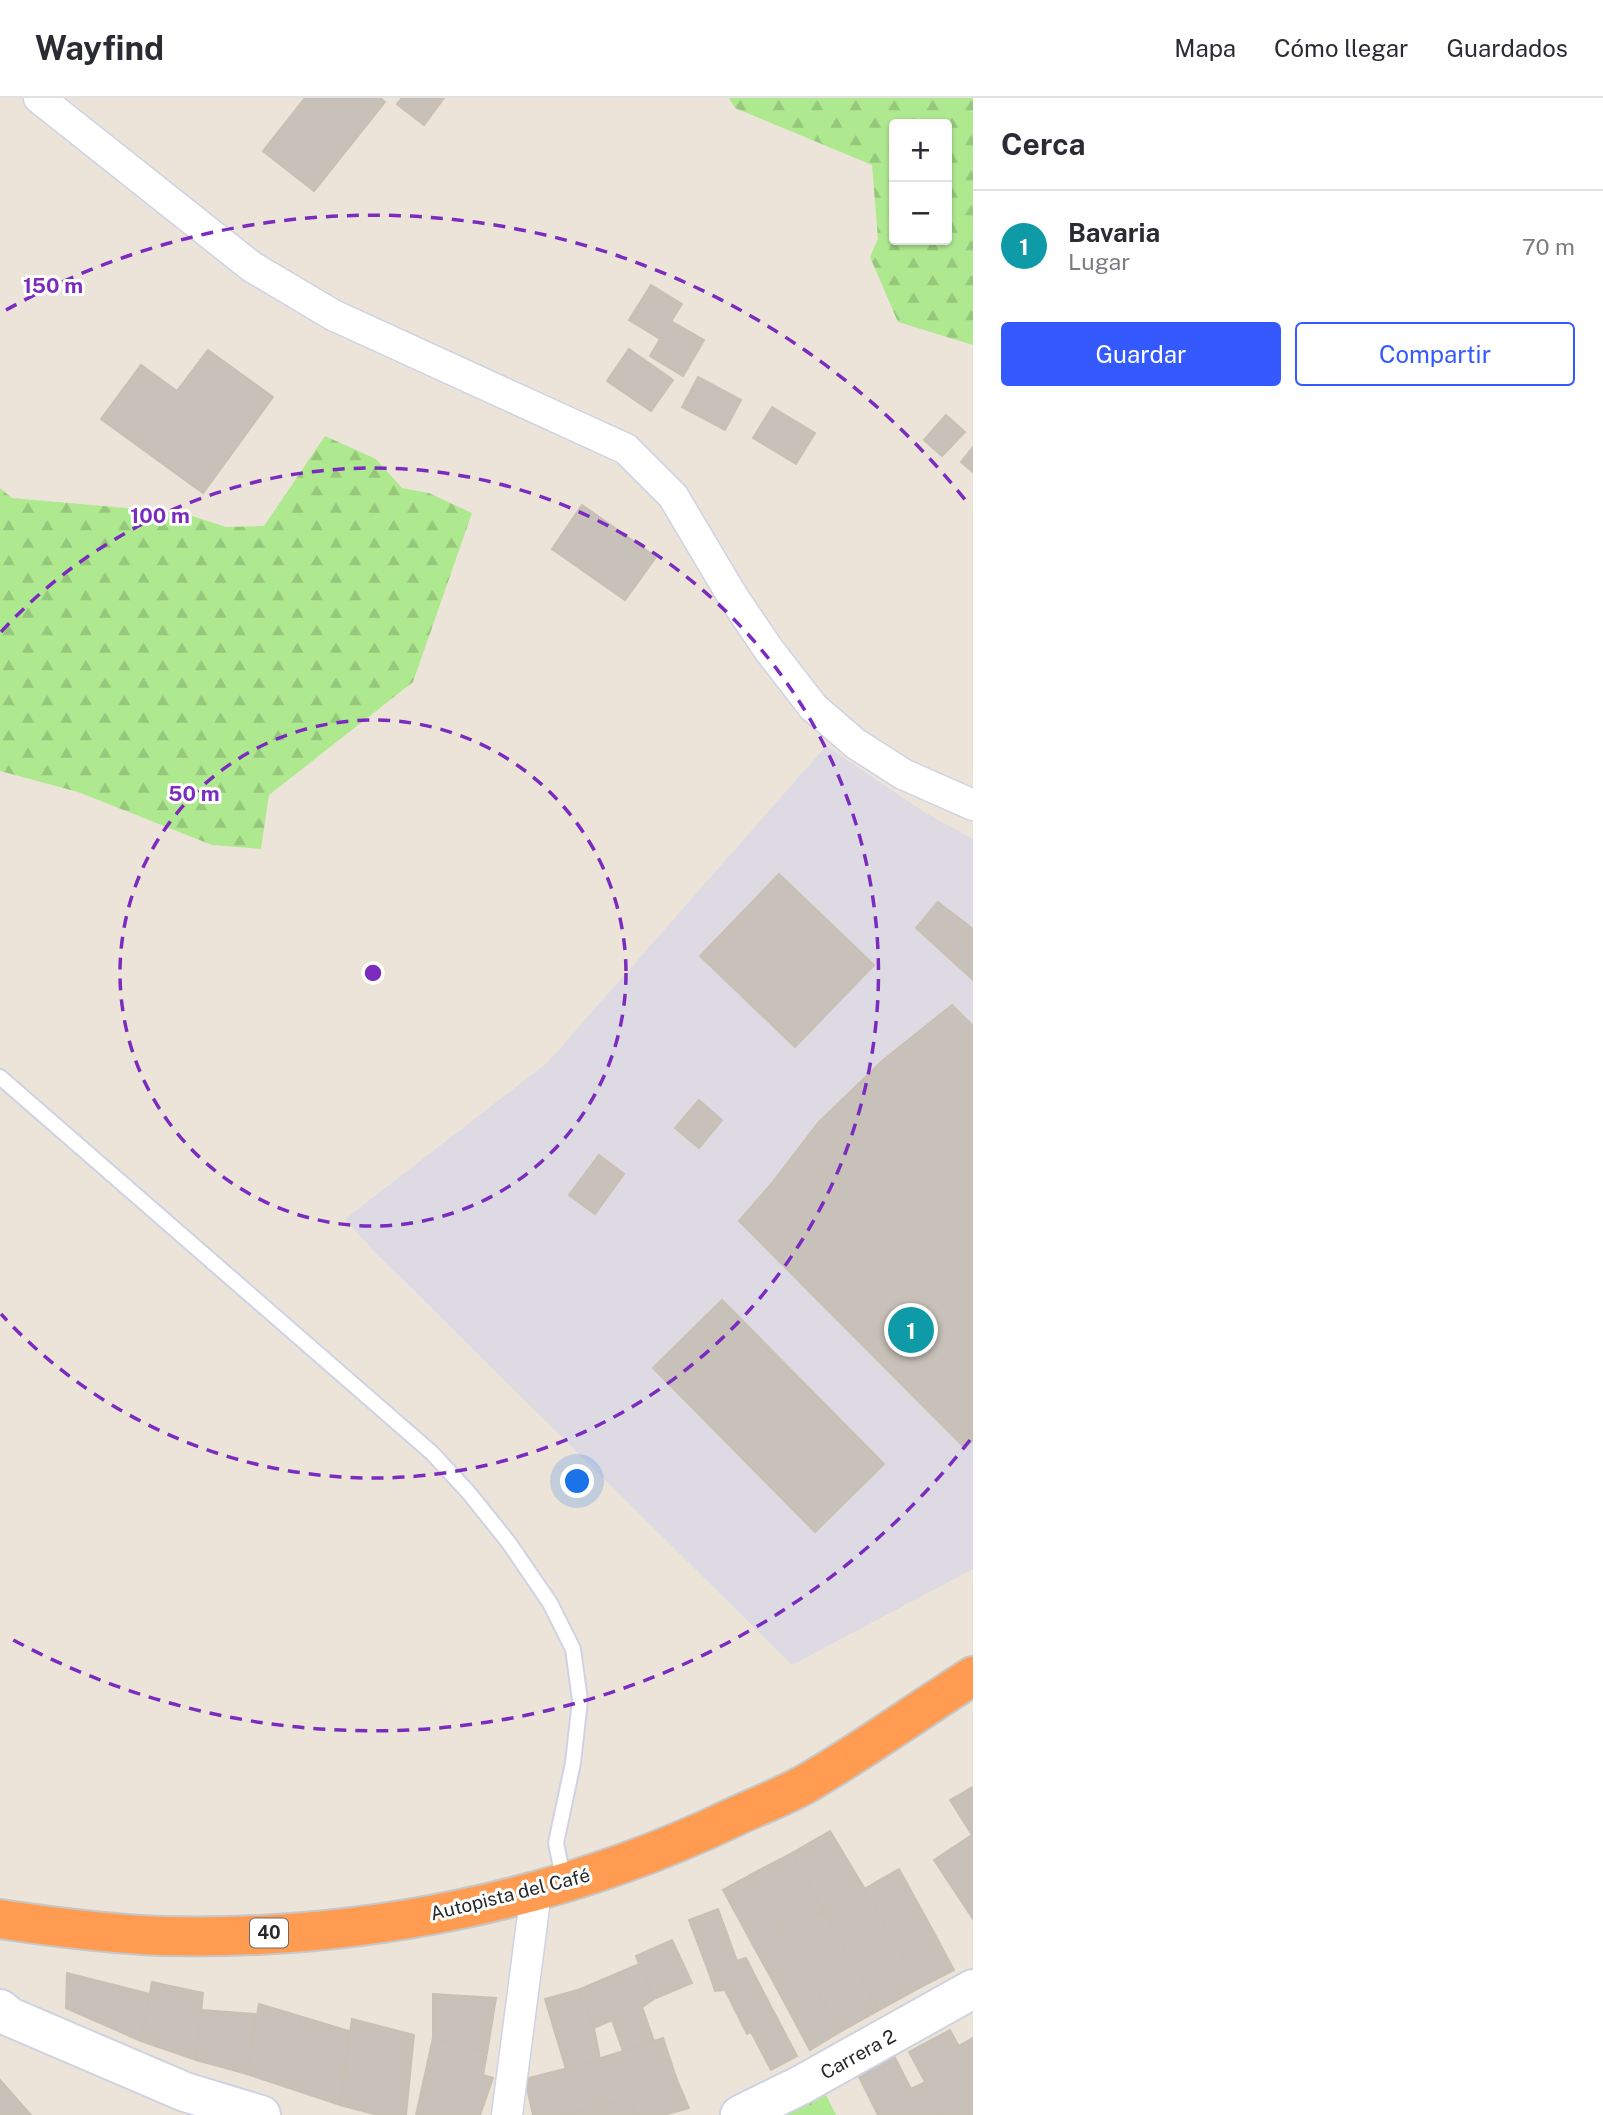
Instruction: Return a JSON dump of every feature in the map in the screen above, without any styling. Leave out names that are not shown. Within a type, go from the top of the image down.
[{"type":"highway","name":"Autopista del Café","points":[[0,1919],[68,1929],[163,1936],[257,1934],[351,1927],[444,1913],[550,1888],[685,1841],[807,1783],[973,1676]]},
{"type":"street","points":[[39,98],[264,274],[332,314],[626,449],[673,496],[733,597],[813,707],[856,744],[903,774],[973,805]]},
{"type":"street","points":[[507,2115],[550,1888]]},
{"type":"street","name":"Carrera 2","points":[[740,2115],[801,2085],[973,1989]]},
{"type":"street","points":[[0,2009],[10,2017],[185,2092],[261,2115]]},
{"type":"lane","points":[[0,1077],[432,1453],[469,1493],[509,1543],[550,1603],[573,1649],[580,1700],[573,1763],[556,1843],[550,1888]]},
{"type":"shaded area","points":[[826,746],[924,812],[973,839],[973,1569],[792,1665],[375,1252],[345,1219],[547,1063]]},
{"type":"green space","points":[[729,98],[973,98],[973,345],[898,322],[870,257],[878,239],[872,165],[735,108]]},
{"type":"green space","points":[[325,436],[376,459],[402,488],[429,493],[472,513],[413,682],[269,795],[261,849],[212,845],[78,792],[0,771],[0,488],[12,498],[183,513],[226,527],[264,526]]},
{"type":"green space","points":[[825,2093],[836,2115],[787,2115]]},
{"type":"building","points":[[305,98],[380,98],[385,102],[314,191],[263,151]]},
{"type":"building","points":[[402,98],[444,98],[424,125],[397,104]]},
{"type":"building","points":[[651,285],[682,304],[660,339],[629,320]]},
{"type":"building","points":[[671,321],[704,340],[683,376],[650,356]]},
{"type":"building","points":[[629,349],[673,380],[651,411],[607,381]]},
{"type":"building","points":[[208,350],[273,397],[203,493],[101,419],[141,365],[177,391]]},
{"type":"building","points":[[698,377],[741,400],[725,430],[682,407]]},
{"type":"building","points":[[772,407],[815,433],[796,464],[753,438]]},
{"type":"building","points":[[946,415],[965,432],[942,456],[924,440]]},
{"type":"building","points":[[973,447],[973,472],[961,462]]},
{"type":"building","points":[[582,505],[656,557],[625,600],[552,549]]},
{"type":"building","points":[[779,874],[874,965],[795,1047],[700,956]]},
{"type":"building","points":[[938,902],[973,929],[973,980],[916,928]]},
{"type":"building","points":[[952,1005],[973,1026],[973,1440],[965,1448],[739,1221],[818,1123],[882,1061]]},
{"type":"building","points":[[699,1100],[722,1120],[699,1148],[675,1128]]},
{"type":"building","points":[[599,1155],[624,1174],[595,1214],[569,1195]]},
{"type":"building","points":[[722,1300],[884,1464],[815,1532],[653,1368]]},
{"type":"building","points":[[973,1787],[973,1834],[972,1835],[950,1800]]},
{"type":"building","points":[[830,1831],[868,1894],[827,1916],[792,1853]]},
{"type":"building","points":[[972,1835],[973,1837],[973,1919],[934,1860]]},
{"type":"building","points":[[792,1853],[823,1911],[785,1932],[750,1875]]},
{"type":"building","points":[[899,1869],[932,1929],[898,1948],[864,1889]]},
{"type":"building","points":[[750,1875],[785,1932],[755,1949],[723,1890]]},
{"type":"building","points":[[868,1894],[919,1988],[879,2010],[827,1916]]},
{"type":"building","points":[[718,1909],[737,1961],[708,1970],[689,1920]]},
{"type":"building","points":[[823,1911],[879,2010],[840,2032],[785,1932]]},
{"type":"building","points":[[932,1929],[954,1970],[919,1988],[898,1948]]},
{"type":"building","points":[[785,1932],[805,1968],[775,1985],[755,1949]]},
{"type":"building","points":[[672,1940],[692,1983],[654,1999],[636,1956]]},
{"type":"building","points":[[746,1958],[755,1976],[725,1990],[715,1991],[708,1970]]},
{"type":"building","points":[[639,1964],[654,1999],[594,2028],[578,1990]]},
{"type":"building","points":[[805,1968],[840,2032],[810,2050],[775,1985]]},
{"type":"building","points":[[67,1973],[150,1994],[141,2041],[66,2008]]},
{"type":"building","points":[[755,1976],[777,2018],[747,2034],[725,1990]]},
{"type":"building","points":[[152,1982],[203,1993],[196,2060],[141,2041]]},
{"type":"building","points":[[578,1990],[594,2028],[600,2059],[566,2069],[545,1999]]},
{"type":"building","points":[[433,1994],[496,1998],[487,2053],[433,2038]]},
{"type":"building","points":[[259,2004],[349,2031],[340,2105],[247,2074]]},
{"type":"building","points":[[642,2007],[654,2041],[623,2051],[612,2020]]},
{"type":"building","points":[[201,2010],[256,2014],[247,2074],[196,2060]]},
{"type":"building","points":[[777,2018],[797,2056],[771,2070],[751,2032]]},
{"type":"building","points":[[352,2019],[414,2035],[406,2115],[378,2115],[340,2105]]},
{"type":"building","points":[[950,2030],[973,2073],[973,2115],[943,2115],[909,2052]]},
{"type":"building","points":[[433,2038],[487,2053],[483,2075],[493,2078],[480,2115],[416,2115]]},
{"type":"building","points":[[663,2038],[677,2080],[595,2108],[580,2065]]},
{"type":"building","points":[[973,2038],[973,2073],[959,2046]]},
{"type":"building","points":[[893,2054],[911,2089],[925,2082],[943,2115],[878,2115],[857,2073]]},
{"type":"building","points":[[580,2065],[595,2108],[557,2115],[533,2115],[525,2079]]},
{"type":"building","points":[[0,2080],[31,2115],[0,2115]]},
{"type":"building","points":[[677,2080],[689,2108],[664,2115],[634,2115],[630,2096]]},
{"type":"building","points":[[630,2096],[634,2115],[557,2115],[595,2108]]},
{"type":"place","name":"Bavaria","points":[[911,1330]]}]
